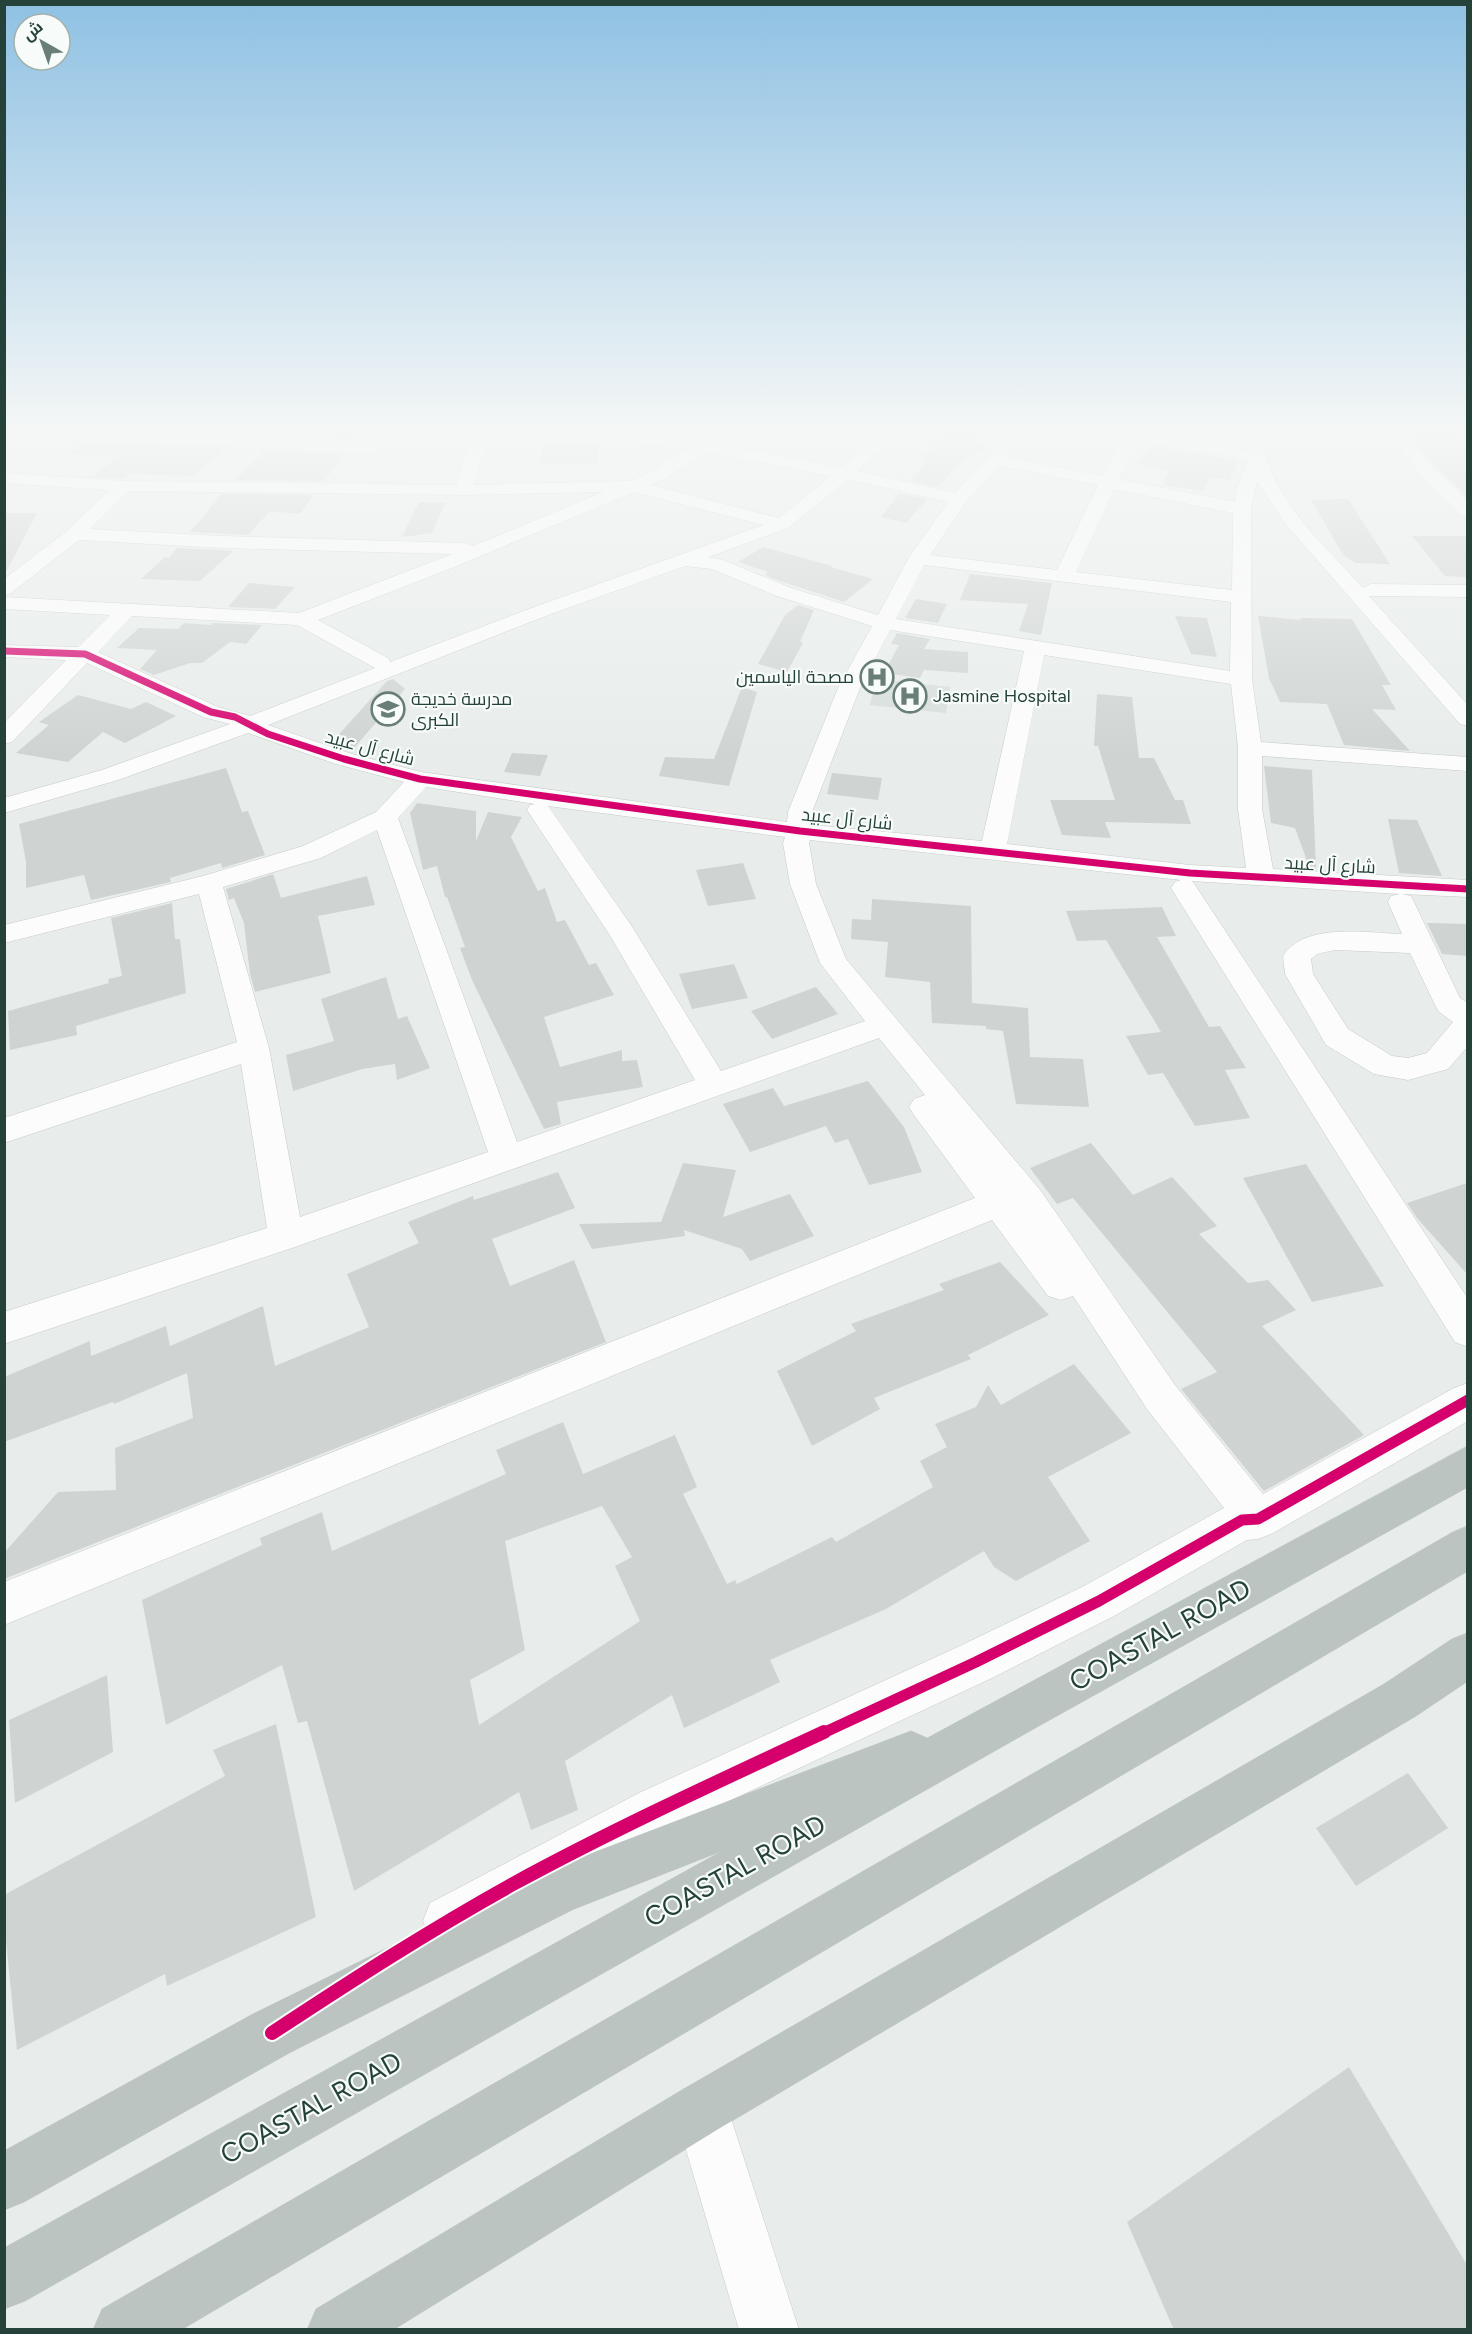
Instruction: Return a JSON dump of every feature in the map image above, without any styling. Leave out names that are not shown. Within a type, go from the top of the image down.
[{"type":"highway","name":"COASTAL ROAD","points":[[4,2280],[1021,1711],[1467,1465]]},
{"type":"highway","points":[[123,2330],[1467,1547]]},
{"type":"highway","points":[[337,2330],[701,2109],[1389,1706],[1467,1655]]},
{"type":"highway","points":[[4,2182],[272,2033],[560,1890],[1021,1711]]},
{"type":"street","points":[[4,589],[70,538]]},
{"type":"street","points":[[166,538],[481,549]]},
{"type":"street","points":[[4,603],[301,619],[508,538]]},
{"type":"street","points":[[4,796],[106,768],[380,663],[732,538]]},
{"type":"street","points":[[4,806],[110,775],[227,722],[463,641],[682,560],[715,556],[748,538]]},
{"type":"street","points":[[932,538],[882,623],[849,688],[792,831],[782,875],[792,918],[814,962],[998,1203],[1250,1520]]},
{"type":"street","points":[[1064,576],[1082,538]]},
{"type":"street","points":[[1242,538],[1241,679],[1250,748],[1250,809],[1261,877]]},
{"type":"street","points":[[1307,538],[1467,718]]},
{"type":"street","points":[[1322,538],[1467,697]]},
{"type":"street","points":[[376,547],[407,578]]},
{"type":"street","points":[[715,556],[784,592],[882,623],[1241,679]]},
{"type":"street","points":[[918,559],[1242,597]]},
{"type":"street","points":[[1371,590],[1467,591]]},
{"type":"street","points":[[4,737],[126,610]]},
{"type":"street","points":[[301,619],[380,663]]},
{"type":"street","points":[[993,850],[1035,648]]},
{"type":"street","points":[[4,651],[85,654]]},
{"type":"street","name":"شارع آل عبيد","points":[[85,654],[327,769],[539,810],[993,850],[1190,873],[1467,889]]},
{"type":"street","points":[[1250,748],[1467,764]]},
{"type":"street","points":[[4,934],[209,883],[312,852],[385,817],[414,785]]},
{"type":"street","name":"شارع آل عبيد","points":[[414,785],[553,799],[1184,888],[1467,906]]},
{"type":"street","points":[[539,810],[621,931],[714,1086]]},
{"type":"street","points":[[385,817],[506,1157]]},
{"type":"street","points":[[792,831],[803,884],[834,963],[1029,1200],[1161,1397],[1250,1520]]},
{"type":"street","points":[[209,883],[254,1048],[286,1236]]},
{"type":"street","points":[[1184,888],[1467,1331]]},
{"type":"street","points":[[1401,902],[1448,1004],[1467,1018]]},
{"type":"street","points":[[1420,944],[1335,941],[1308,946],[1298,956],[1299,974],[1337,1037],[1385,1066],[1408,1069],[1437,1061],[1467,1025]]},
{"type":"street","points":[[4,1328],[286,1236],[868,1031]]},
{"type":"street","points":[[4,1131],[254,1048]]},
{"type":"street","points":[[4,1604],[998,1203]]},
{"type":"street","points":[[272,2033],[407,1945],[523,1879],[656,1809],[976,1662],[1088,1606],[1250,1520],[1467,1400]]},
{"type":"street","points":[[701,2109],[769,2330]]},
{"type":"shaded area","name":"Jasmine Hospital","points":[[876,679],[950,687],[946,713],[870,705]]},
{"type":"building","points":[[4,538],[24,538],[4,576]]},
{"type":"building","points":[[1333,538],[1373,538],[1390,564],[1356,563],[1344,556]]},
{"type":"building","points":[[1414,538],[1467,538],[1467,577],[1445,576]]},
{"type":"building","points":[[763,547],[873,579],[844,602],[774,579],[765,575],[768,572],[738,562]]},
{"type":"building","points":[[177,548],[233,551],[200,581],[141,579],[165,557],[169,558]]},
{"type":"building","points":[[970,574],[1052,583],[1041,635],[1019,631],[1028,604],[960,600]]},
{"type":"building","points":[[249,583],[295,587],[275,609],[228,607]]},
{"type":"building","points":[[916,599],[947,604],[938,623],[905,618]]},
{"type":"building","points":[[798,605],[814,610],[800,642],[803,643],[787,672],[758,664],[785,615]]},
{"type":"building","points":[[1175,616],[1207,618],[1217,657],[1191,654]]},
{"type":"building","points":[[1258,616],[1301,620],[1300,618],[1352,619],[1391,685],[1382,685],[1396,710],[1372,709],[1410,751],[1344,745],[1327,704],[1280,702],[1269,678]]},
{"type":"building","points":[[184,623],[262,625],[246,644],[230,642],[202,663],[190,663],[154,675],[140,669],[157,650],[117,648],[139,628],[178,629]]},
{"type":"building","points":[[897,633],[930,639],[924,649],[968,652],[968,673],[924,670],[920,678],[884,673],[899,645],[891,644]]},
{"type":"building","points":[[393,679],[405,689],[354,748],[332,742],[387,681]]},
{"type":"building","points":[[742,687],[757,692],[729,786],[659,776],[665,757],[714,759]]},
{"type":"building","points":[[1097,694],[1132,697],[1139,758],[1154,758],[1175,800],[1183,800],[1191,824],[1105,822],[1111,838],[1062,835],[1050,800],[1115,800],[1098,746],[1094,746]]},
{"type":"building","points":[[78,695],[131,709],[146,702],[176,716],[125,743],[103,732],[68,762],[16,753],[49,725],[39,722]]},
{"type":"building","points":[[512,753],[548,755],[540,776],[504,772]]},
{"type":"building","points":[[1264,766],[1312,770],[1316,869],[1310,869],[1295,828],[1271,823]]},
{"type":"building","points":[[226,768],[242,812],[248,811],[265,855],[222,868],[221,863],[170,878],[171,882],[91,900],[84,875],[26,888],[26,862],[19,824]]},
{"type":"building","points":[[832,773],[882,778],[878,800],[827,794]]},
{"type":"building","points":[[417,803],[476,811],[476,841],[488,812],[522,817],[511,837],[538,891],[545,888],[557,922],[565,920],[589,965],[596,963],[614,995],[544,1017],[560,1067],[622,1050],[622,1061],[637,1060],[643,1087],[557,1102],[561,1124],[544,1129],[472,980],[460,948],[465,947],[447,897],[445,897],[437,866],[423,870],[410,813]]},
{"type":"building","points":[[1388,819],[1417,820],[1442,876],[1399,873]]},
{"type":"building","points":[[743,863],[756,899],[708,906],[696,870]]},
{"type":"building","points":[[273,874],[281,898],[367,876],[375,905],[318,916],[331,973],[255,992],[250,974],[244,923],[234,898],[229,900],[226,889]]},
{"type":"building","points":[[872,899],[971,906],[972,1003],[1028,1008],[1030,1057],[1083,1059],[1089,1107],[1016,1104],[1003,1031],[986,1029],[986,1026],[932,1023],[930,982],[885,977],[888,942],[851,939],[852,919],[871,920]]},
{"type":"building","points":[[172,903],[175,939],[180,939],[186,993],[76,1026],[77,1035],[10,1050],[8,1011],[109,983],[108,979],[122,976],[111,918]]},
{"type":"building","points":[[1162,907],[1176,936],[1157,937],[1209,1027],[1220,1026],[1246,1068],[1225,1070],[1250,1118],[1195,1126],[1163,1073],[1148,1075],[1126,1036],[1161,1032],[1106,940],[1077,941],[1066,911]]},
{"type":"building","points":[[1427,923],[1467,924],[1467,956],[1442,954]]},
{"type":"building","points":[[734,964],[748,998],[692,1009],[679,974]]},
{"type":"building","points":[[386,977],[398,1019],[407,1016],[430,1068],[397,1080],[395,1064],[362,1069],[293,1091],[286,1055],[334,1041],[321,999]]},
{"type":"building","points":[[816,987],[838,1014],[772,1039],[751,1011]]},
{"type":"building","points":[[868,1081],[904,1127],[922,1172],[869,1185],[848,1139],[835,1143],[826,1126],[750,1152],[723,1104],[773,1088],[784,1106]]},
{"type":"building","points":[[1091,1143],[1133,1195],[1172,1177],[1217,1226],[1199,1234],[1248,1283],[1268,1280],[1296,1310],[1262,1326],[1364,1435],[1264,1491],[1181,1389],[1217,1372],[1073,1198],[1057,1204],[1030,1168]]},
{"type":"building","points":[[683,1163],[736,1170],[723,1217],[790,1194],[814,1236],[750,1261],[742,1249],[684,1230],[685,1236],[592,1249],[579,1224],[661,1222]]},
{"type":"building","points":[[1306,1164],[1384,1286],[1312,1302],[1243,1178]]},
{"type":"building","points":[[558,1172],[575,1208],[492,1239],[510,1286],[574,1260],[606,1342],[4,1579],[4,1553],[58,1492],[116,1490],[115,1448],[193,1418],[187,1373],[114,1404],[113,1402],[4,1442],[4,1377],[90,1341],[91,1356],[166,1326],[170,1346],[263,1306],[275,1366],[369,1327],[347,1274],[419,1243],[408,1222],[473,1196],[474,1200]]},
{"type":"building","points":[[1467,1183],[1467,1274],[1417,1218],[1407,1203]]},
{"type":"building","points":[[1000,1262],[1049,1315],[968,1355],[971,1359],[874,1398],[880,1409],[812,1446],[777,1371],[856,1331],[851,1324],[944,1290],[939,1284]]},
{"type":"building","points":[[1074,1364],[1131,1433],[1048,1477],[1090,1541],[1016,1581],[994,1567],[984,1551],[886,1609],[770,1660],[780,1682],[684,1728],[672,1695],[565,1761],[578,1810],[531,1830],[519,1792],[354,1891],[307,1721],[298,1723],[282,1665],[166,1725],[142,1600],[262,1545],[260,1538],[322,1512],[332,1551],[506,1474],[496,1450],[563,1422],[583,1474],[675,1435],[697,1487],[683,1494],[727,1584],[735,1580],[737,1584],[832,1537],[836,1542],[933,1487],[920,1461],[947,1447],[935,1424],[976,1407],[988,1385],[1001,1405]],"holes":[[[602,1506],[632,1557],[615,1566],[640,1621],[479,1725],[470,1680],[525,1650],[505,1541]]]},
{"type":"building","points":[[107,1675],[113,1752],[15,1803],[9,1720]]},
{"type":"building","points":[[276,1724],[316,1917],[167,1986],[165,1974],[17,2050],[4,1921],[4,1895],[225,1776],[213,1750]]},
{"type":"building","points":[[1408,1773],[1448,1828],[1356,1886],[1316,1828]]},
{"type":"building","points":[[1349,2067],[1467,2265],[1467,2330],[1174,2330],[1127,2222]]},
{"type":"cycle path","points":[[4,651],[85,654],[211,712],[235,717],[268,734],[344,759],[420,779],[800,831],[1190,873],[1468,889]]},
{"type":"cycle path","points":[[272,2033],[407,1945],[513,1884],[656,1810],[976,1662],[1099,1601],[1242,1520],[1258,1519],[1468,1400]]},
{"type":"place","name":"مصحة الياسمين","points":[[877,677]]},
{"type":"place","name":"Jasmine Hospital","points":[[910,696]]},
{"type":"place","name":"مدرسة خديجة الكبرى","points":[[388,709]]}]
